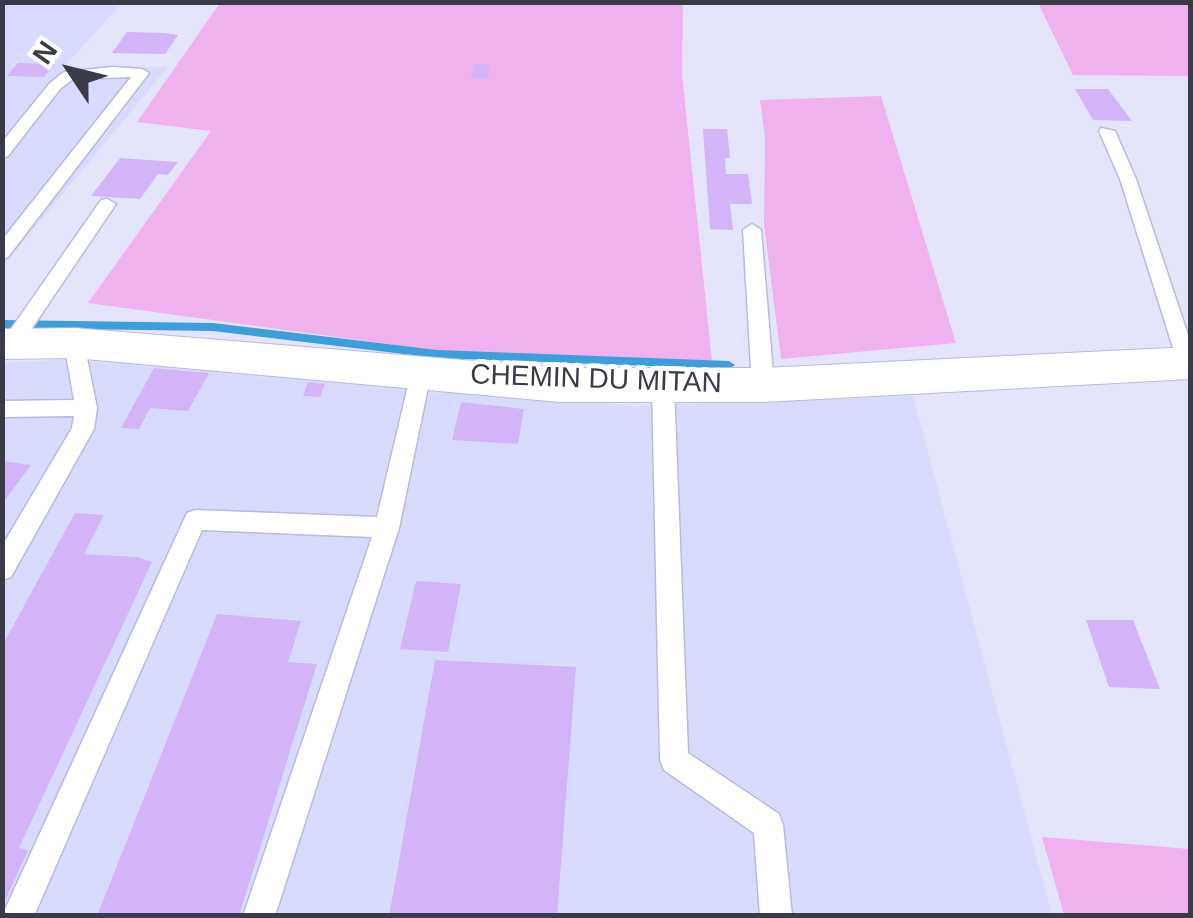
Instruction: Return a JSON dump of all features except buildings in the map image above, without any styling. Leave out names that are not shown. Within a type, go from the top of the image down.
[{"type":"street","name":"CHEMIN DU MITAN","points":[[7,344],[74,343],[560,384],[763,384],[1190,365]]},
{"type":"lane","points":[[2,153],[69,74],[113,70],[142,73],[2,253]]},
{"type":"lane","points":[[1107,130],[1128,179],[1190,365]]},
{"type":"lane","points":[[7,344],[107,204]]},
{"type":"lane","points":[[752,230],[763,384]]},
{"type":"lane","points":[[2,569],[83,430],[86,408],[74,343]]},
{"type":"lane","points":[[259,916],[387,528],[421,373]]},
{"type":"lane","points":[[663,385],[674,760],[768,825],[776,916]]},
{"type":"lane","points":[[2,409],[86,408]]},
{"type":"lane","points":[[18,916],[196,520],[387,528]]},
{"type":"shaded area","points":[[3,3],[122,3],[63,68],[168,67],[3,266]]},
{"type":"shaded area","points":[[220,3],[683,3],[682,74],[712,361],[439,351],[88,303],[211,131],[137,122]]},
{"type":"shaded area","points":[[1038,3],[1190,3],[1190,76],[1073,75]]},
{"type":"shaded area","points":[[881,96],[956,343],[781,359],[764,224],[765,138],[760,100]]},
{"type":"shaded area","points":[[58,360],[311,374],[631,406],[913,396],[1052,915],[3,916],[3,363]]},
{"type":"shaded area","points":[[1042,837],[1190,849],[1190,915],[1064,915]]},
{"type":"waterway","points":[[2,324],[213,327],[437,354],[729,365]]}]
